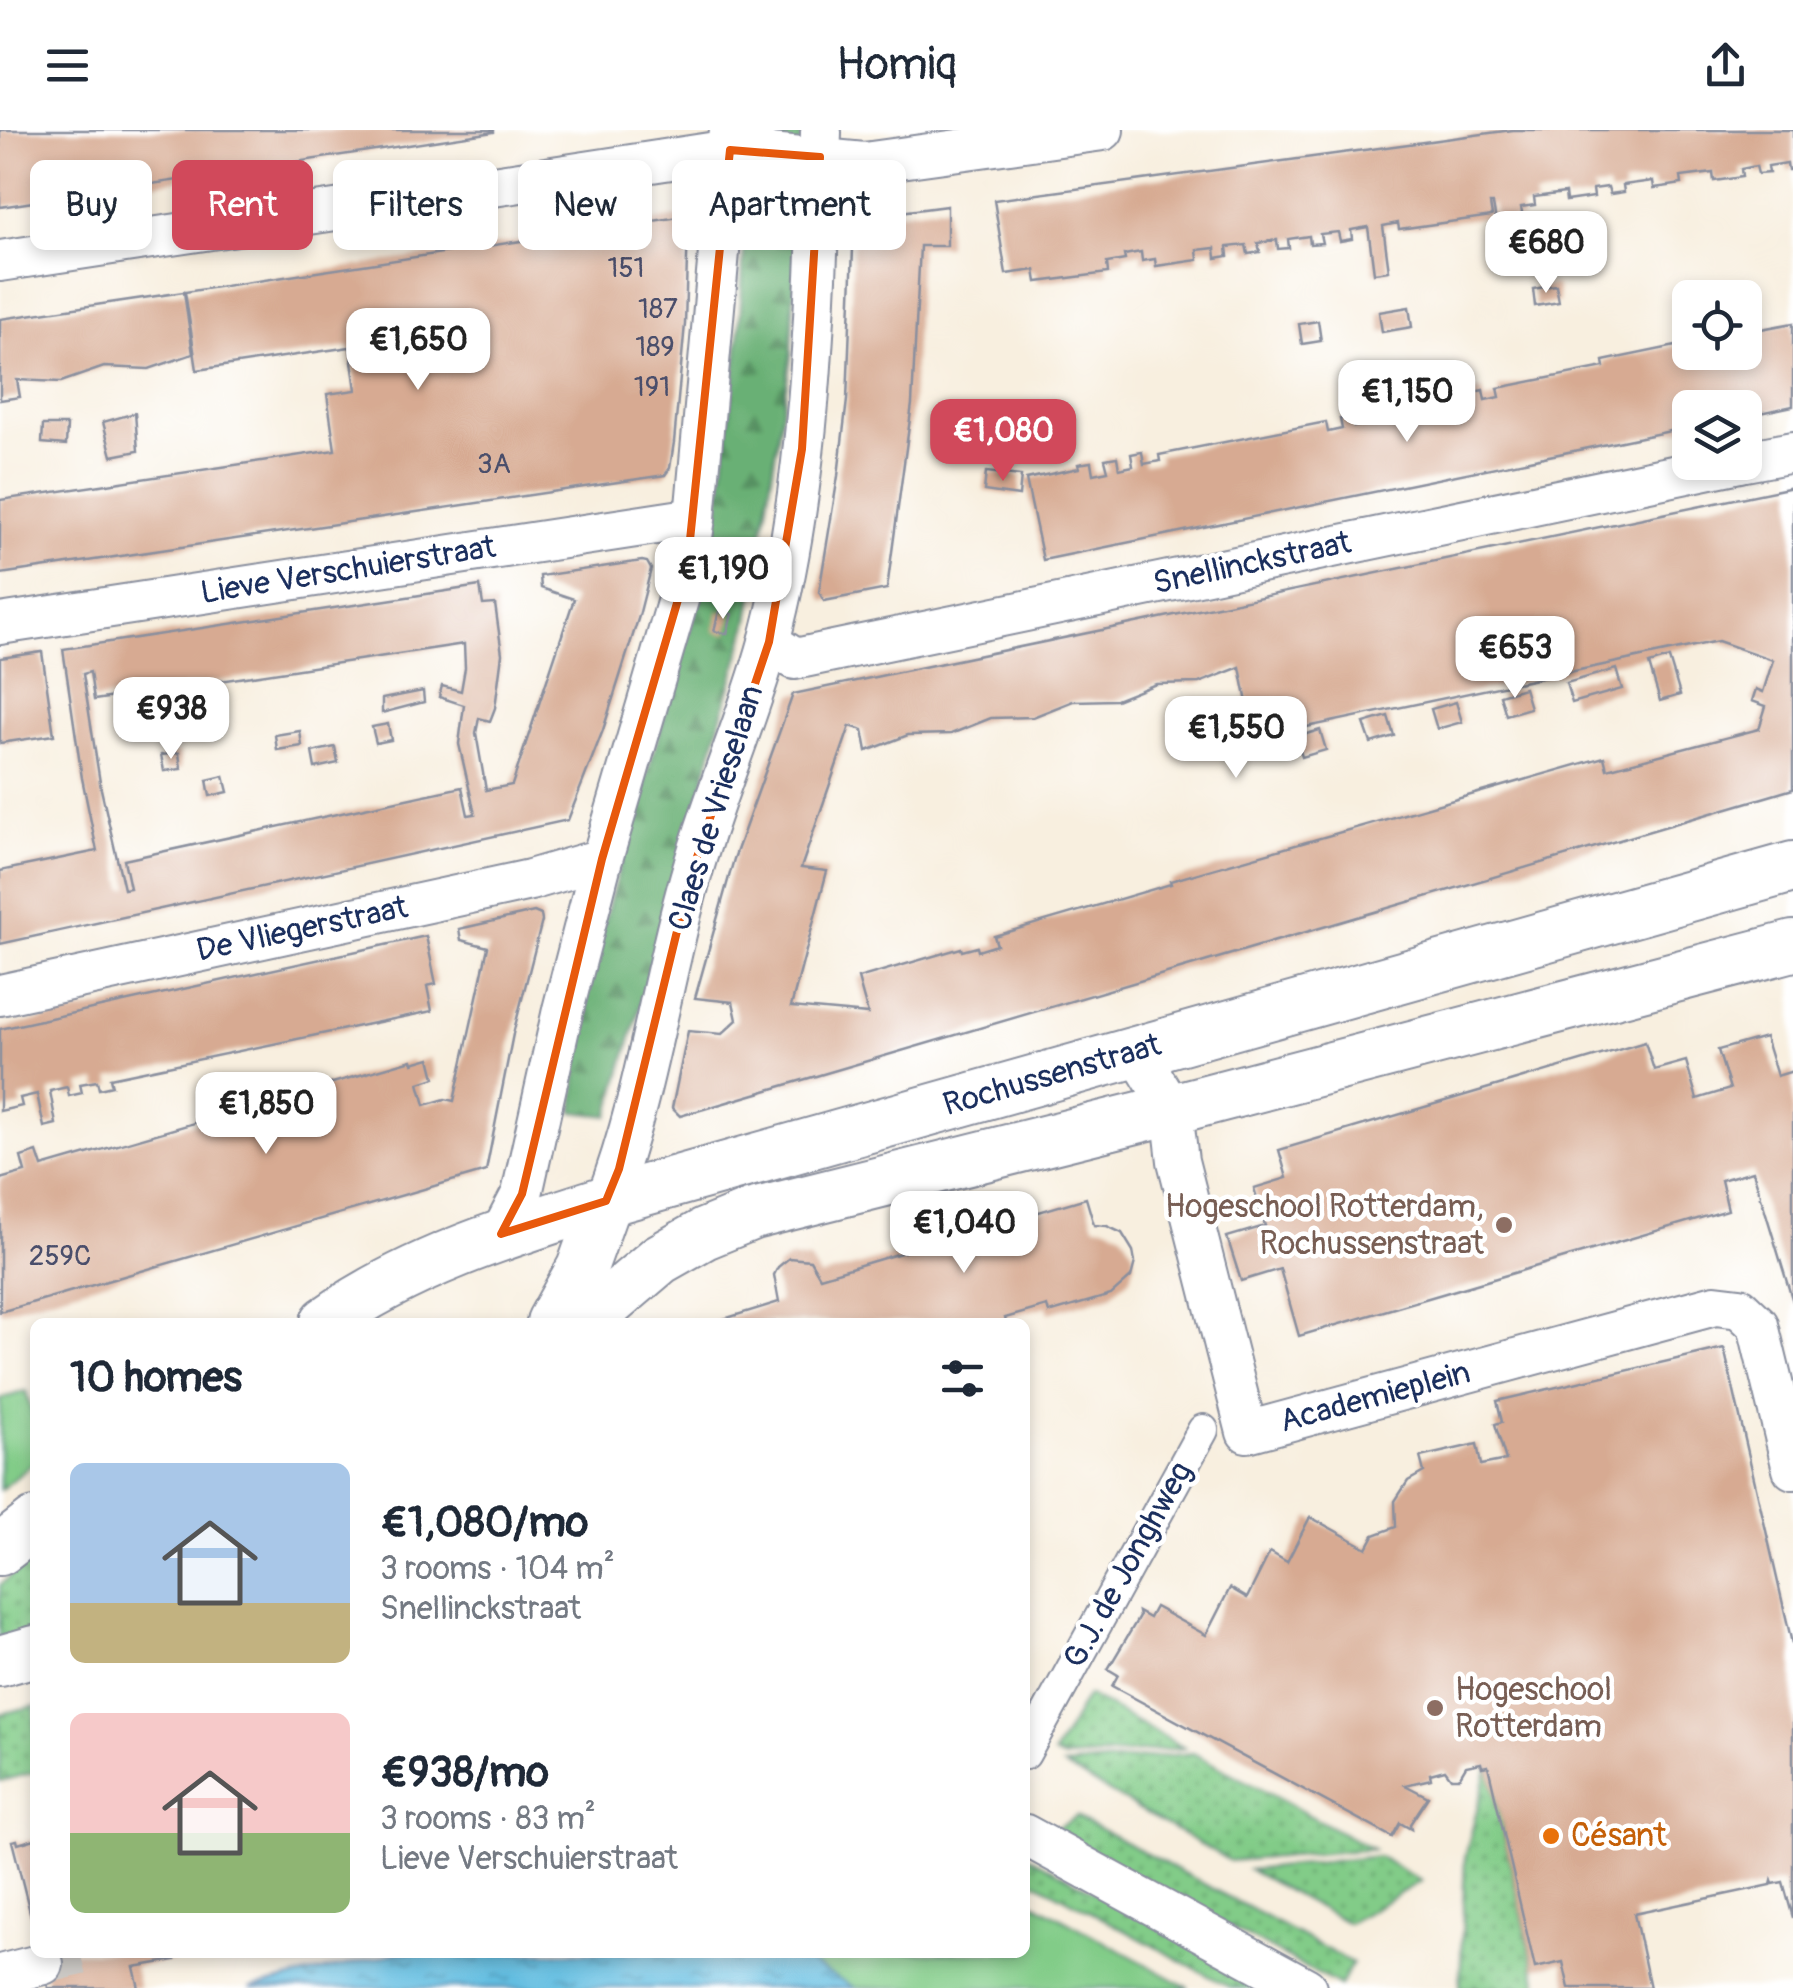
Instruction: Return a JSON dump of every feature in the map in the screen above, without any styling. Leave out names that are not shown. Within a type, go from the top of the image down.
[{"type":"street","points":[[0,262],[730,140],[821,144],[864,162],[1104,130]]},
{"type":"street","points":[[501,1234],[522,1194],[562,1010],[687,568],[696,518],[730,140]]},
{"type":"street","name":"Claes de Vrieselaan","points":[[554,1318],[582,1268],[626,1140],[690,878],[769,642],[802,448],[811,357],[821,144]]},
{"type":"street","name":"Snellinckstraat","points":[[1762,458],[1793,452]]},
{"type":"street","name":"Snellinckstraat","points":[[769,642],[795,659],[1672,477]]},
{"type":"street","name":"Lieve Verschuierstraat","points":[[0,624],[696,518]]},
{"type":"street","name":"De Vliegerstraat","points":[[0,995],[530,880],[602,859]]},
{"type":"street","name":"Rochussenstraat","points":[[354,1316],[501,1234],[606,1200],[1793,866]]},
{"type":"street","name":"Rochussenstraat","points":[[591,1318],[660,1258],[753,1214],[1793,946]]},
{"type":"street","name":"Academieplein","points":[[1137,1052],[1172,1109],[1178,1160],[1247,1432],[1715,1305],[1740,1308],[1758,1325],[1793,1469]]},
{"type":"street","name":"G.J. de Jonghweg","points":[[1030,1745],[1203,1430]]},
{"type":"street","points":[[0,1550],[30,1527]]},
{"type":"street","points":[[0,1661],[30,1652]]},
{"type":"street","points":[[1030,1838],[1306,1988]]},
{"type":"street","points":[[0,1975],[43,1964]]},
{"type":"highlighted area","points":[[730,150],[820,157],[802,449],[769,642],[690,878],[619,1169],[606,1201],[501,1234],[522,1194],[602,859],[687,569]]},
{"type":"green space","points":[[750,130],[802,130],[801,160],[748,160]]},
{"type":"green space","points":[[744,250],[796,250],[791,356],[749,621],[609,1116],[573,1112],[584,1000],[714,548],[739,335]]},
{"type":"green space","points":[[26,1391],[30,1406],[30,1466],[0,1490],[0,1399]]},
{"type":"green space","points":[[30,1560],[30,1631],[0,1640],[0,1585]]},
{"type":"green space","points":[[1087,1695],[1184,1748],[1064,1759],[1054,1754]]},
{"type":"green space","points":[[30,1707],[30,1773],[0,1781],[0,1714]]},
{"type":"green space","points":[[1193,1753],[1372,1849],[1230,1861],[1064,1766]]},
{"type":"green space","points":[[1488,1766],[1539,1988],[1460,1988],[1465,1858]]},
{"type":"green space","points":[[1076,1816],[1352,1963],[1340,1986],[1052,1831]]},
{"type":"green space","points":[[1378,1856],[1421,1881],[1348,1923],[1249,1870]]},
{"type":"green space","points":[[1030,1857],[1270,1988],[1231,1988],[1030,1879]]},
{"type":"green space","points":[[1030,1901],[1189,1988],[855,1988],[801,1958],[1030,1958]]},
{"type":"water","points":[[374,1958],[801,1958],[855,1988],[250,1988]]},
{"type":"building","points":[[0,130],[494,130],[310,160],[172,160],[172,181],[152,184],[152,160],[30,160],[30,202],[0,207]]},
{"type":"building","points":[[1512,130],[1793,130],[1793,170],[1788,170],[1787,163],[1768,166],[1769,173],[1758,174],[1756,166],[1741,169],[1742,177],[1714,181],[1713,173],[1681,177],[1682,184],[1654,188],[1653,181],[1623,185],[1624,192],[1610,194],[1608,187],[1593,189],[1594,197],[1566,201],[1565,193],[1534,197],[1535,205],[1521,207],[1523,218],[1496,221],[1490,204],[1492,216],[1399,229],[1398,223],[1383,226],[1389,271],[1374,273],[1368,227],[1351,230],[1352,239],[1340,241],[1338,232],[1320,234],[1322,243],[1310,244],[1309,236],[1288,239],[1289,248],[1278,249],[1277,240],[1258,243],[1260,252],[1248,254],[1246,245],[1227,247],[1228,256],[1216,258],[1215,248],[1197,250],[1198,260],[1156,266],[1155,259],[1142,261],[1141,252],[1124,255],[1125,260],[1107,263],[1108,273],[1037,282],[1035,270],[1006,274],[994,200]]},
{"type":"building","points":[[947,206],[947,246],[920,246],[912,404],[887,589],[824,601],[819,592],[847,400],[853,250],[906,250],[906,211]]},
{"type":"building","points":[[672,218],[672,250],[687,250],[674,442],[665,475],[0,574],[0,500],[335,450],[327,394],[356,390],[350,347],[197,370],[185,292],[462,250],[498,250],[498,244],[518,241],[518,250],[652,250],[652,221]]},
{"type":"building","points":[[1556,285],[1559,302],[1535,306],[1533,289]]},
{"type":"building","points":[[184,292],[193,354],[149,369],[104,367],[61,382],[17,380],[20,397],[0,400],[0,319]]},
{"type":"building","points":[[1409,307],[1412,327],[1382,332],[1379,312]]},
{"type":"building","points":[[1318,321],[1321,341],[1302,344],[1299,324]]},
{"type":"building","points":[[1793,323],[1793,406],[1762,412],[1762,390],[1672,390],[1672,431],[1043,560],[1026,479],[1091,462],[1093,474],[1108,471],[1105,459],[1117,457],[1119,469],[1133,466],[1131,454],[1142,452],[1144,464],[1160,461],[1159,455],[1326,422],[1328,432],[1342,429],[1340,419],[1352,417],[1354,427],[1368,424],[1366,414],[1376,412],[1379,422],[1394,419],[1392,408],[1405,406],[1407,417],[1421,414],[1418,403],[1430,400],[1432,411],[1448,408],[1445,397],[1457,395],[1459,406],[1472,403],[1470,393],[1483,390],[1485,400],[1500,397],[1498,388],[1604,367],[1603,361],[1672,347],[1672,370],[1762,370],[1762,329]]},
{"type":"building","points":[[135,413],[138,451],[112,456],[103,422]]},
{"type":"building","points":[[43,425],[67,425],[66,445],[42,443]]},
{"type":"building","points":[[986,472],[1021,476],[1019,496],[984,491]]},
{"type":"building","points":[[1793,487],[1793,789],[680,1116],[672,1108],[688,1031],[722,1034],[737,1020],[733,1002],[695,998],[734,859],[793,694]],"holes":[[[1718,641],[1773,660],[1763,692],[1756,689],[1752,701],[1766,706],[1759,729],[1607,769],[1604,757],[1170,881],[1171,884],[994,936],[997,945],[978,951],[977,947],[962,951],[961,948],[858,978],[868,1014],[791,1007],[827,871],[801,868],[850,726],[863,730],[867,751],[908,735],[951,734],[991,718],[1033,717],[1073,701],[1116,700],[1156,684],[1199,683],[1240,667],[1254,738]]]},
{"type":"building","points":[[642,561],[651,569],[603,730],[568,820],[0,944],[0,871],[97,851],[63,649],[480,586],[483,605],[495,604],[502,654],[495,708],[490,721],[479,718],[476,733],[486,790],[512,785],[574,599],[541,588],[540,576]],"holes":[[[464,644],[461,691],[442,686],[439,697],[464,705],[459,744],[475,814],[468,815],[462,787],[124,860],[130,888],[124,889],[101,789],[83,674],[90,672],[94,700]]]},
{"type":"building","points":[[719,611],[732,614],[727,634],[714,631]]},
{"type":"building","points":[[42,652],[54,735],[0,743],[0,658]]},
{"type":"building","points":[[1669,658],[1680,695],[1660,701],[1649,664]]},
{"type":"building","points":[[1616,669],[1622,689],[1572,703],[1566,683]]},
{"type":"building","points":[[1524,688],[1530,708],[1506,715],[1500,695]]},
{"type":"building","points":[[423,691],[424,702],[382,713],[382,699]]},
{"type":"building","points":[[1456,702],[1462,722],[1437,729],[1431,709]]},
{"type":"building","points":[[1388,716],[1394,736],[1371,743],[1364,723]]},
{"type":"building","points":[[388,724],[391,740],[376,743],[372,727]]},
{"type":"building","points":[[1320,730],[1326,750],[1302,757],[1296,737]]},
{"type":"building","points":[[300,731],[302,746],[277,750],[275,735]]},
{"type":"building","points":[[335,747],[338,763],[315,768],[312,752]]},
{"type":"building","points":[[179,753],[181,769],[164,771],[161,755]]},
{"type":"building","points":[[224,776],[228,792],[210,796],[207,780]]},
{"type":"building","points":[[534,912],[541,915],[542,921],[513,1034],[486,1171],[0,1312],[0,1179],[25,1172],[21,1157],[37,1152],[42,1167],[412,1060],[413,1063],[430,1058],[435,1078],[419,1083],[425,1105],[445,1099],[454,1101],[488,947],[461,940],[459,929]]},
{"type":"building","points":[[426,936],[436,984],[427,986],[432,1011],[110,1078],[112,1086],[99,1089],[97,1081],[80,1084],[82,1093],[69,1096],[67,1087],[50,1091],[56,1124],[44,1127],[37,1094],[20,1098],[22,1106],[0,1111],[0,1029]]},
{"type":"building","name":"Hogeschool Rotterdam, Rochussenstraat","points":[[1765,1037],[1777,1076],[1793,1071],[1793,1302],[1753,1171],[1721,1180],[1728,1210],[1299,1336],[1280,1269],[1241,1281],[1227,1237],[1265,1226],[1254,1188],[1287,1178],[1279,1150],[1645,1042],[1654,1070],[1686,1061],[1697,1099],[1730,1089],[1718,1050]]},
{"type":"building","points":[[1086,1198],[1094,1225],[1122,1233],[1135,1262],[1131,1277],[1111,1295],[1049,1313],[1047,1306],[1005,1318],[727,1318],[779,1302],[774,1275],[789,1258],[810,1260],[820,1277]]},
{"type":"building","name":"Hogeschool Rotterdam","points":[[1724,1348],[1793,1648],[1793,1918],[1783,1882],[1772,1881],[1771,1885],[1634,1914],[1650,1988],[1569,1988],[1563,1962],[1535,1968],[1488,1766],[1466,1766],[1459,1778],[1451,1778],[1445,1770],[1430,1774],[1431,1779],[1405,1785],[1428,1797],[1410,1824],[1411,1829],[1400,1823],[1392,1837],[1112,1686],[1118,1675],[1108,1669],[1139,1617],[1138,1612],[1149,1618],[1155,1607],[1206,1635],[1230,1588],[1247,1598],[1270,1552],[1287,1562],[1310,1517],[1367,1548],[1374,1535],[1396,1527],[1395,1501],[1408,1481],[1424,1472],[1420,1457],[1477,1444],[1481,1465],[1506,1460],[1495,1424],[1502,1422],[1497,1401]]},
{"type":"building","points":[[17,1840],[18,1844],[30,1840],[30,1912],[12,1841]]},
{"type":"building","points":[[41,1958],[175,1960],[134,1967],[139,1988],[48,1988]]},
{"type":"tunnel","points":[[43,1964],[68,1958]]},
{"type":"place","name":"Hogeschool Rotterdam, Rochussenstraat","points":[[1504,1225]]},
{"type":"place","name":"Hogeschool Rotterdam","points":[[1435,1708]]},
{"type":"place","name":"Césant","points":[[1551,1836]]}]
